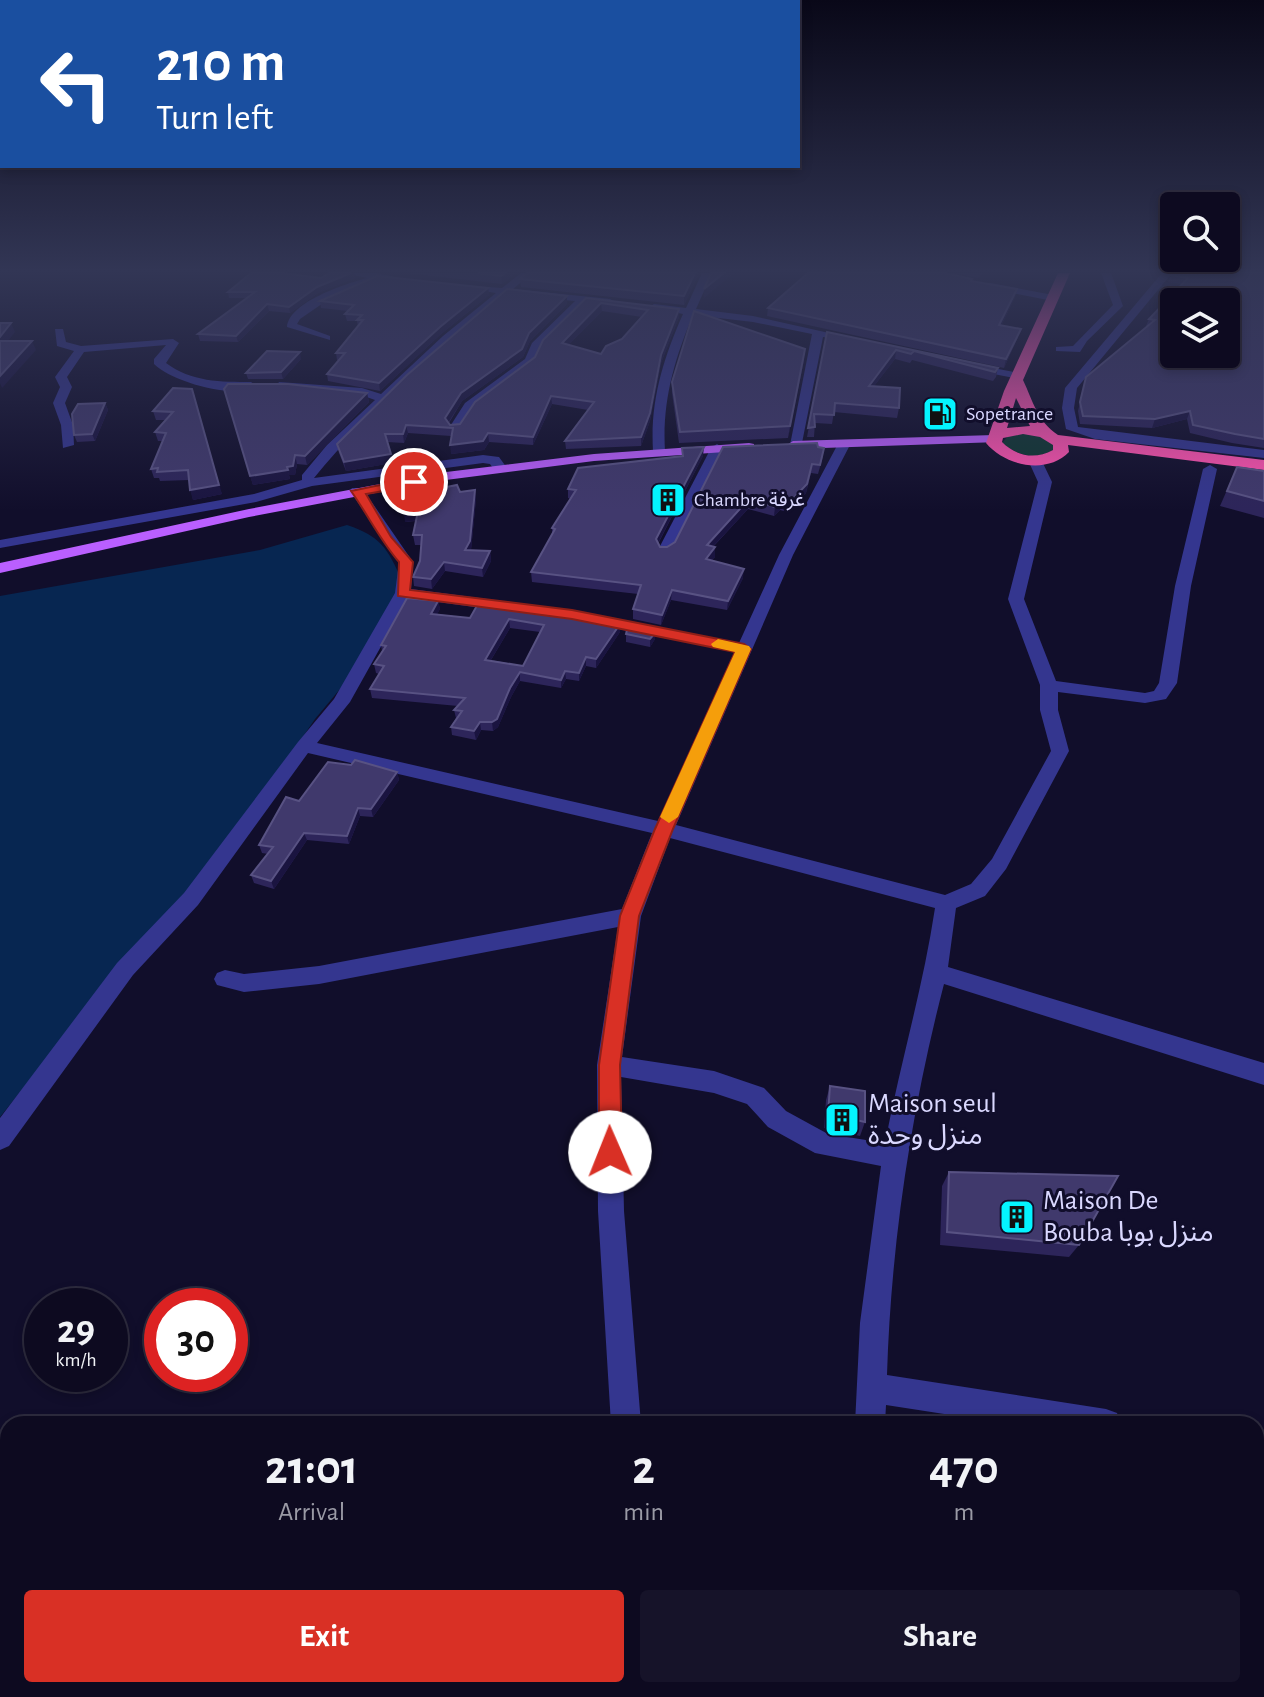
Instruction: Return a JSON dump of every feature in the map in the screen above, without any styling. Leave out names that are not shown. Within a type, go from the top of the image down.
[{"type":"highway","points":[[1030,352],[1002,413],[996,437],[997,447],[1008,455],[1035,460],[1052,443]]},
{"type":"highway","points":[[1018,379],[1032,419],[1052,443],[1264,465]]},
{"type":"highway","points":[[996,437],[1012,430],[1052,443],[1264,476]]},
{"type":"main road","points":[[0,568],[357,491],[500,468],[659,451],[996,437]]},
{"type":"main road","points":[[908,443],[1008,455]]},
{"type":"street","points":[[68,445],[67,425],[59,403],[66,387],[61,377],[79,352]]},
{"type":"street","points":[[166,352],[160,364],[167,371],[212,384],[351,391],[384,399]]},
{"type":"street","points":[[311,482],[307,478],[332,448],[432,352]]},
{"type":"street","points":[[455,428],[469,406],[530,361],[533,352]]},
{"type":"street","points":[[659,451],[656,429],[662,382],[674,352]]},
{"type":"street","points":[[796,445],[814,352]]},
{"type":"street","points":[[1101,352],[1071,388],[1068,408],[1072,429],[1095,435],[1264,454]]},
{"type":"street","points":[[955,363],[1018,379]]},
{"type":"street","points":[[625,1416],[611,1211],[609,1065],[630,916],[664,829],[786,555],[845,443]]},
{"type":"street","points":[[665,550],[717,448]]},
{"type":"street","points":[[0,544],[256,498],[311,482],[483,459],[494,460],[500,468]]},
{"type":"street","points":[[304,746],[664,829],[946,903],[978,890],[999,864],[1060,751],[1049,710],[1049,685],[1016,599],[1045,482],[1035,460]]},
{"type":"street","points":[[1049,685],[1145,698],[1160,695],[1168,683],[1183,586],[1210,469]]},
{"type":"street","points":[[0,1138],[125,969],[191,899],[304,746],[341,702],[403,593],[406,562],[385,538],[375,515],[357,491]]},
{"type":"street","points":[[403,593],[572,615],[744,649]]},
{"type":"street","points":[[870,1416],[874,1323],[895,1157],[912,1061],[936,972],[946,903]]},
{"type":"street","points":[[225,979],[244,983],[319,975],[630,916]]},
{"type":"street","points":[[936,972],[1264,1074]]},
{"type":"street","points":[[609,1065],[714,1082],[755,1096],[777,1119],[824,1145],[895,1157]]},
{"type":"street","points":[[872,1388],[1054,1416]]},
{"type":"green space","points":[[1029,433],[1051,441],[1056,448],[1042,455],[1029,456],[1015,452],[1002,443],[1008,436]]},
{"type":"water","points":[[347,525],[375,539],[392,560],[402,581],[392,604],[345,683],[315,719],[226,849],[125,961],[0,1117],[0,596],[260,550]]},
{"type":"building","points":[[0,352],[22,352],[0,376]]},
{"type":"building","points":[[266,352],[300,352],[281,372],[246,373]]},
{"type":"building","points":[[413,352],[379,383],[327,374],[345,353],[336,353]]},
{"type":"building","points":[[434,352],[518,352],[461,393],[445,418],[450,425],[460,424],[475,402],[537,352],[662,352],[650,413],[641,437],[565,441],[594,402],[551,396],[533,437],[488,433],[483,441],[450,445],[453,428],[406,425],[403,434],[385,434],[391,454],[344,462],[337,444]]},
{"type":"building","points":[[681,352],[804,352],[790,426],[680,432],[672,382]]},
{"type":"building","points":[[823,352],[894,352],[869,386],[900,388],[899,408],[835,403],[834,415],[814,414],[815,427],[808,428]]},
{"type":"building","points":[[919,352],[998,368],[995,372]]},
{"type":"building","points":[[974,352],[1009,352],[1006,359]]},
{"type":"building","points":[[1116,352],[1160,352],[1160,368],[1240,368],[1240,352],[1264,352],[1264,439],[1193,425],[1190,411],[1155,419],[1083,416],[1080,402],[1086,377]]},
{"type":"building","points":[[228,384],[288,384],[367,393],[305,456],[295,455],[293,466],[287,467],[288,470],[250,476],[224,389]]},
{"type":"building","points":[[173,388],[192,389],[219,485],[190,490],[188,470],[157,472],[158,468],[151,469],[166,433],[155,432],[173,412],[153,411]]},
{"type":"building","points":[[105,403],[92,434],[74,435],[72,414],[78,404]]},
{"type":"building","points":[[817,443],[818,447],[824,448],[820,465],[812,464],[807,484],[789,503],[781,501],[775,507],[749,499],[707,545],[715,547],[706,559],[744,569],[728,601],[672,590],[662,615],[633,609],[641,585],[531,572],[555,529],[552,528],[576,490],[568,489],[578,468],[683,456],[682,448],[704,447],[656,539],[660,547],[667,547],[675,542],[723,447]]},
{"type":"building","points":[[1237,467],[1264,471],[1264,501],[1227,491]]},
{"type":"building","points":[[457,485],[460,492],[475,490],[470,541],[465,550],[490,551],[482,568],[444,562],[431,579],[413,577],[420,561],[422,535],[413,535],[418,511],[404,513],[401,496]]},
{"type":"building","points":[[407,598],[438,601],[431,614],[470,618],[479,602],[620,624],[596,659],[586,657],[579,673],[565,671],[561,680],[520,672],[497,719],[480,722],[474,731],[451,727],[462,711],[454,710],[465,698],[370,689],[384,666],[374,664],[386,646],[381,645]],"holes":[[[509,619],[544,625],[523,666],[485,660]]]},
{"type":"building","points":[[628,626],[656,632],[650,639],[626,634]]},
{"type":"building","points":[[355,760],[397,772],[371,809],[358,808],[347,836],[304,833],[271,881],[251,875],[273,847],[259,845],[286,797],[299,801],[328,762],[351,765]]},
{"type":"building","points":[[830,1086],[865,1091],[865,1122],[828,1114]]},
{"type":"building","name":"Maison De Bouba منزل بوبا","points":[[949,1172],[1118,1176],[1079,1245],[947,1232]]},
{"type":"slow traffic","points":[[669,817],[744,649],[718,644]]},
{"type":"place","name":"Sopetrance","points":[[940,414]]},
{"type":"place","name":"Chambre غرفة","points":[[668,500]]},
{"type":"place","name":"Maison seul منزل وحدة","points":[[842,1120]]},
{"type":"place","name":"Maison De Bouba منزل بوبا","points":[[1017,1217]]},
{"type":"route","points":[[414,482],[357,491],[375,515],[385,538],[406,562],[403,593],[572,615],[744,649],[664,829],[630,916],[609,1065],[610,1152]]}]
